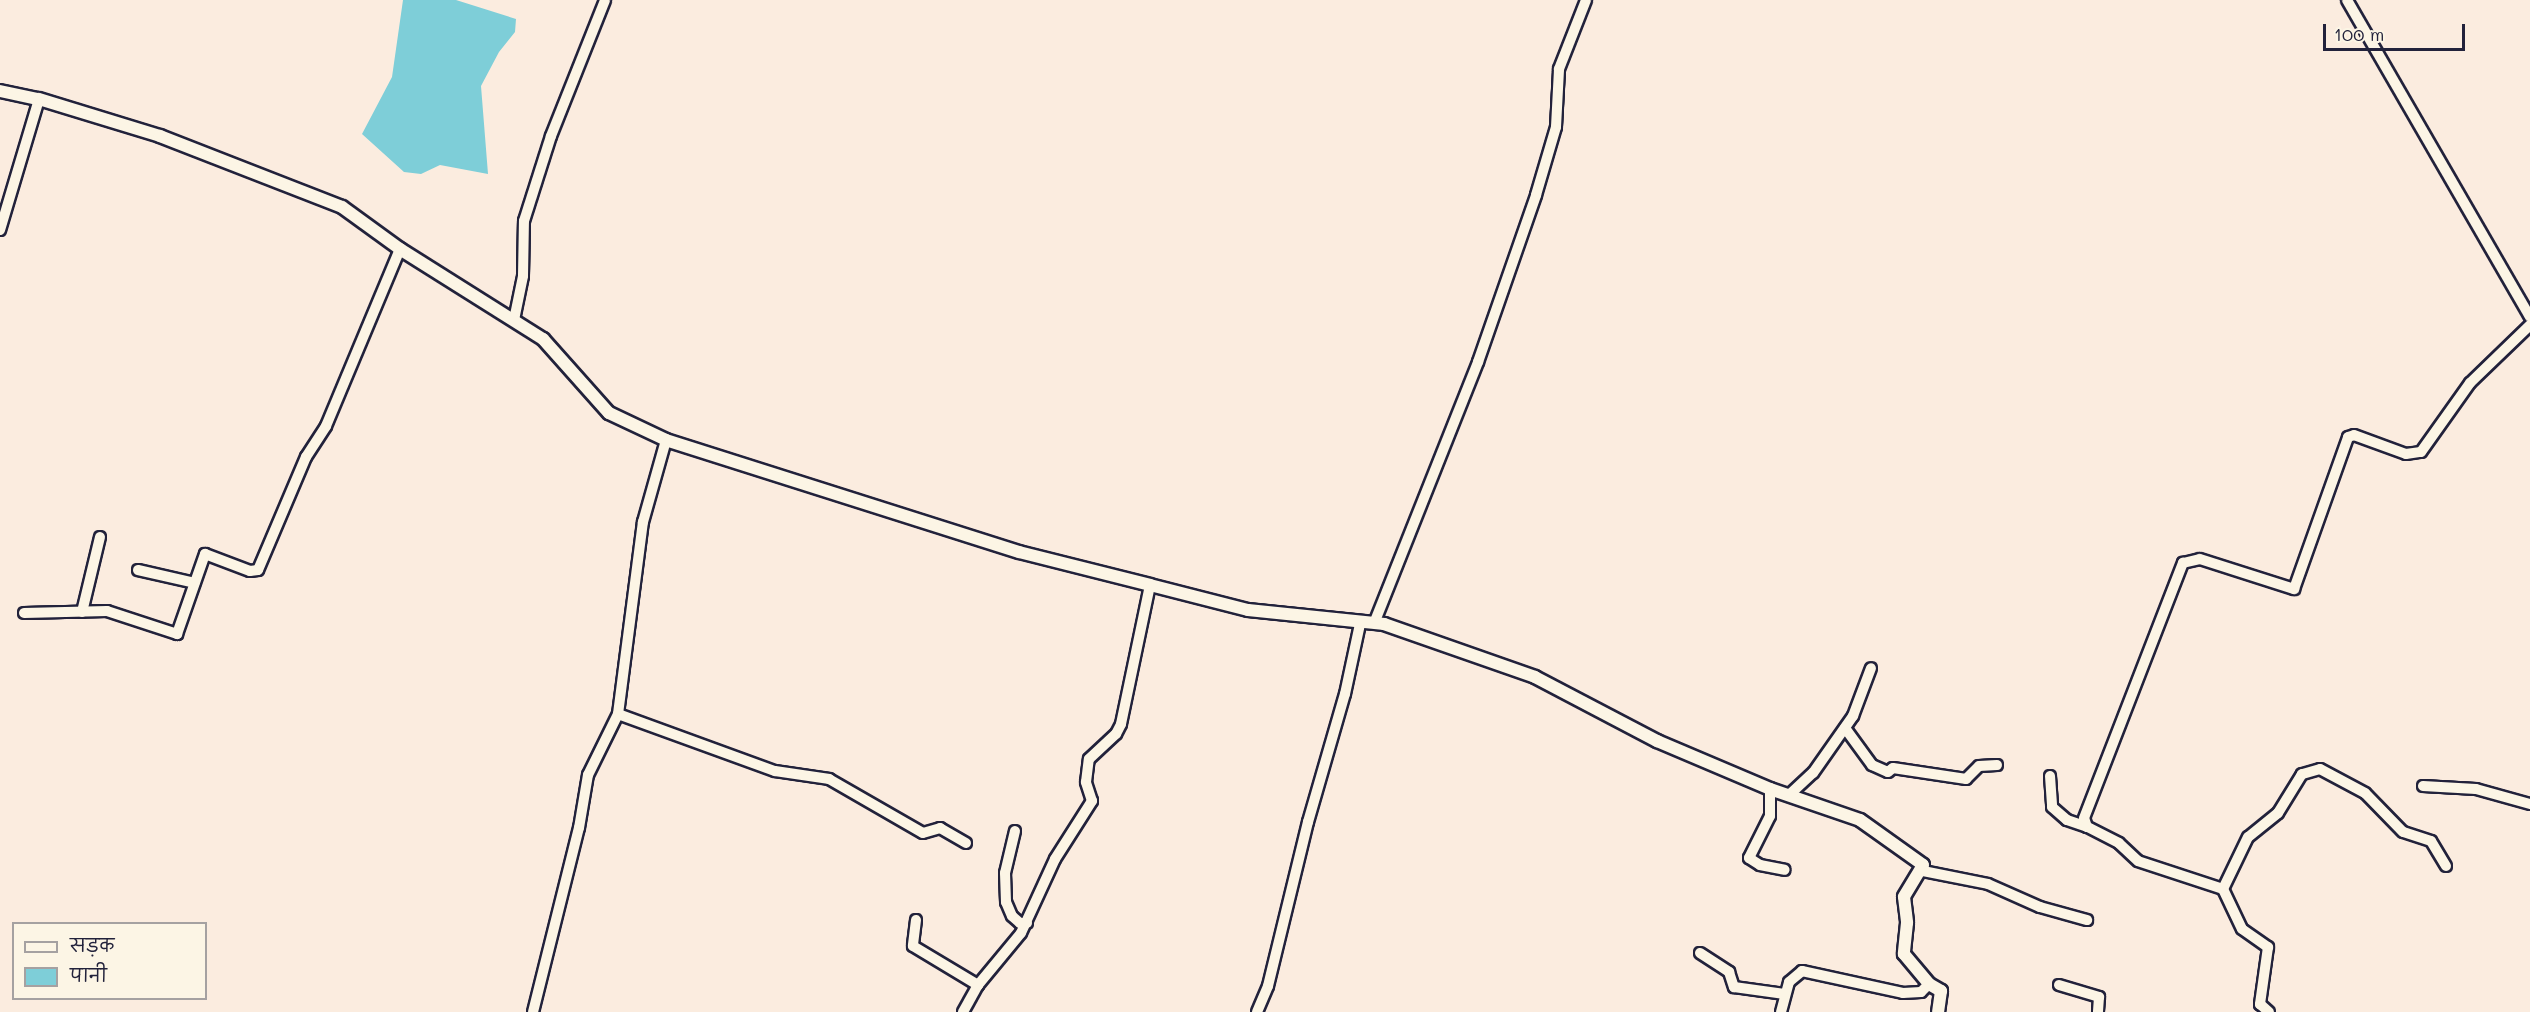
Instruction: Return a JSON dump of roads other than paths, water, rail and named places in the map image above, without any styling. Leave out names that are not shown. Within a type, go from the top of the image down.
[{"type":"street","points":[[514,320],[524,276],[524,221],[551,136],[605,0]]},
{"type":"street","points":[[1375,621],[1478,362],[1536,195],[1556,127],[1559,69],[1586,0]]},
{"type":"street","points":[[2087,827],[2084,818],[2184,562],[2200,559],[2294,589],[2348,437],[2354,435],[2406,454],[2421,452],[2470,383],[2527,326],[2347,0]]},
{"type":"street","points":[[0,91],[39,99],[160,136],[342,207],[400,249],[543,339],[609,413],[666,440],[1019,552],[1248,610],[1360,624],[1375,621],[1535,677],[1657,741],[1770,789],[1867,824],[1921,862],[1923,871],[1904,897],[1907,923],[1904,954],[1929,984],[1942,994],[1938,1012]]},
{"type":"street","points":[[0,230],[39,99]]},
{"type":"street","points":[[24,613],[112,612],[177,634],[207,553],[250,571],[258,570],[306,457],[328,422],[400,249]]},
{"type":"street","points":[[533,1012],[579,828],[588,775],[618,714],[643,522],[666,440]]},
{"type":"street","points":[[82,612],[100,537]]},
{"type":"street","points":[[138,570],[195,582]]},
{"type":"street","points":[[963,1012],[978,986],[1027,923],[1055,859],[1092,801],[1093,795],[1086,782],[1089,759],[1116,734],[1121,724],[1150,585]]},
{"type":"street","points":[[1257,1012],[1268,986],[1308,822],[1345,694],[1360,624]]},
{"type":"street","points":[[1789,795],[1813,773],[1845,728],[1871,668]]},
{"type":"street","points":[[618,714],[775,771],[829,778],[926,834],[940,828],[966,843]]},
{"type":"street","points":[[1845,728],[1870,763],[1888,772],[1893,768],[1966,779],[1979,766],[1997,765]]},
{"type":"street","points":[[2223,890],[2248,837],[2278,813],[2302,774],[2314,769],[2365,793],[2403,832],[2431,841],[2446,866]]},
{"type":"street","points":[[2050,776],[2052,807],[2067,820],[2119,843],[2138,861],[2223,890],[2242,929],[2268,947],[2260,1004],[2269,1012]]},
{"type":"street","points":[[2423,786],[2476,789],[2530,804]]},
{"type":"street","points":[[1770,789],[1770,816],[1749,858],[1760,865],[1785,870]]},
{"type":"street","points":[[1015,831],[1005,873],[1006,902],[1012,916],[1020,923],[1027,923]]},
{"type":"street","points":[[1923,871],[1988,884],[2040,907],[2087,920]]},
{"type":"street","points":[[916,920],[914,946],[978,986]]},
{"type":"street","points":[[1700,953],[1729,972],[1734,987],[1785,994]]},
{"type":"street","points":[[1781,1012],[1793,975],[1802,971],[1903,993],[1921,992],[1929,984]]},
{"type":"street","points":[[2059,985],[2099,997],[2098,1012]]},
{"type":"water","points":[[403,0],[456,0],[516,19],[515,32],[499,52],[481,86],[488,174],[440,165],[421,174],[404,172],[362,134],[392,77]]}]
